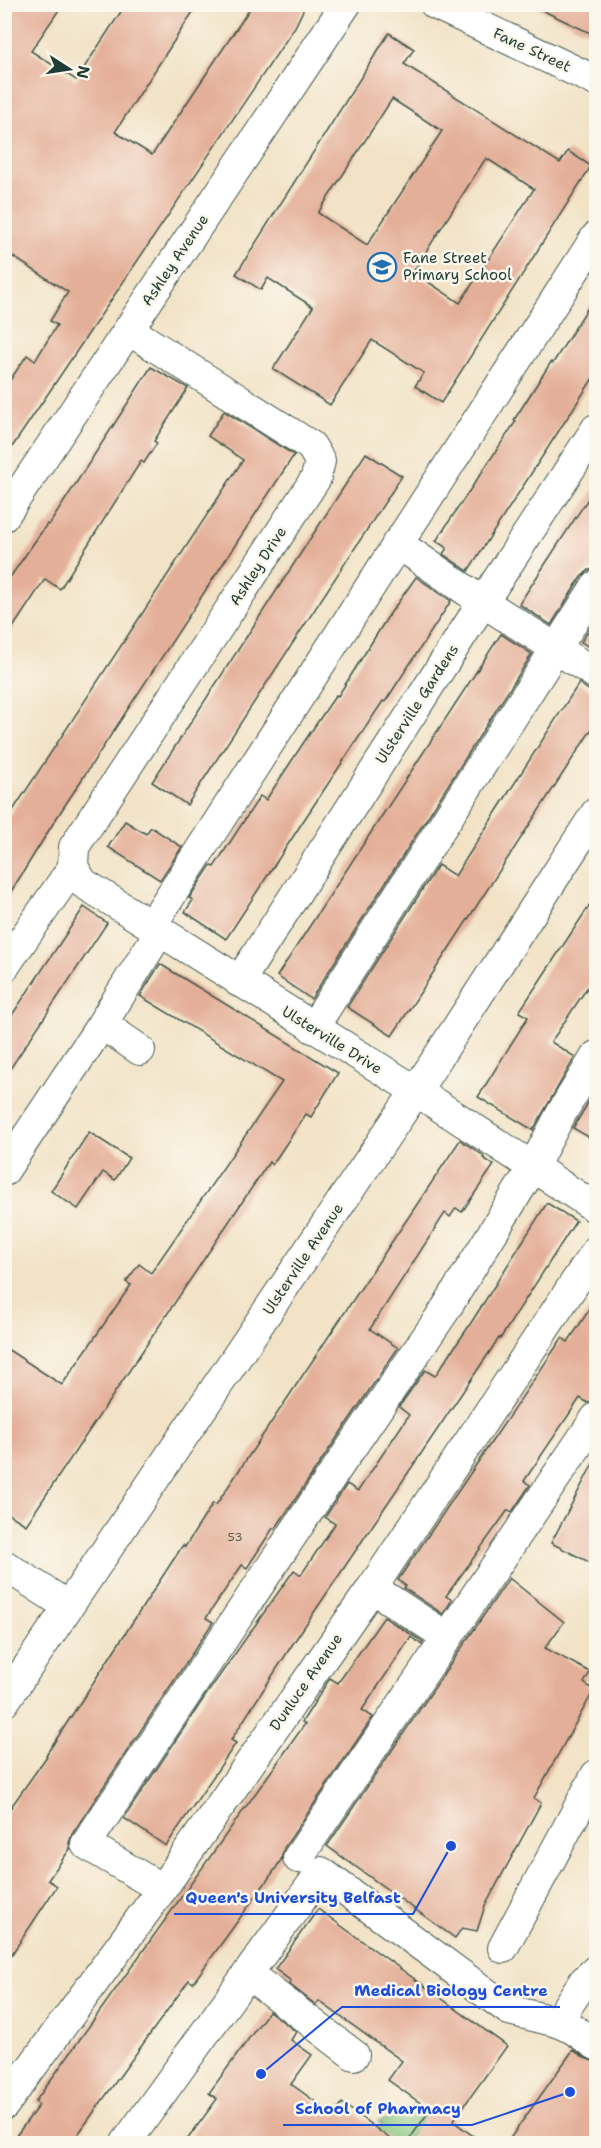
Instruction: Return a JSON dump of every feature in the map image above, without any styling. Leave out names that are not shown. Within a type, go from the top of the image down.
[{"type":"street","name":"Ashley Avenue","points":[[4,516],[346,4]]},
{"type":"street","name":"Fane Street","points":[[435,4],[597,81]]},
{"type":"street","points":[[4,1171],[102,1024],[155,929],[397,543],[597,237]]},
{"type":"street","name":"Ashley Drive","points":[[73,867],[74,847],[316,478],[320,461],[311,446],[129,330]]},
{"type":"street","name":"Ulsterville Gardens","points":[[239,982],[597,429]]},
{"type":"street","points":[[397,543],[483,602],[597,674]]},
{"type":"street","points":[[313,1028],[597,586]]},
{"type":"street","name":"Ulsterville Avenue","points":[[4,1702],[416,1091],[597,813]]},
{"type":"street","points":[[4,967],[73,867]]},
{"type":"street","name":"Ulsterville Drive","points":[[73,867],[83,884],[416,1091],[597,1208]]},
{"type":"street","points":[[102,1024],[140,1050]]},
{"type":"street","points":[[162,1888],[86,1844],[316,1498],[445,1311],[533,1167],[562,1112],[597,1056]]},
{"type":"street","name":"Dunluce Avenue","points":[[4,2105],[162,1888],[372,1588],[597,1251]]},
{"type":"street","points":[[298,1858],[597,1418]]},
{"type":"street","points":[[4,1565],[68,1606]]},
{"type":"street","points":[[372,1588],[447,1637]]},
{"type":"street","points":[[503,1948],[597,1776]]},
{"type":"street","points":[[125,2144],[321,1872],[509,2010],[557,2022],[597,2045]]},
{"type":"street","points":[[557,2022],[584,1981],[597,1970]]},
{"type":"street","points":[[248,1974],[354,2055]]},
{"type":"green space","points":[[426,2113],[404,2143],[369,2144],[382,2124],[378,2121],[409,2114]]},
{"type":"building","points":[[4,4],[63,4],[31,51],[76,80],[126,4],[198,4],[115,132],[152,155],[253,4],[306,4],[295,27],[4,459],[4,389],[27,355],[35,361],[57,325],[50,321],[68,292],[4,251]]},
{"type":"building","points":[[529,4],[597,4],[597,36],[573,25]]},
{"type":"building","points":[[389,33],[414,49],[404,64],[560,163],[568,151],[591,166],[441,403],[415,386],[424,373],[372,340],[330,405],[273,369],[313,307],[268,278],[261,290],[236,274]],"holes":[[[392,99],[442,131],[367,245],[318,213]],[[486,158],[534,189],[460,303],[413,272]]]},
{"type":"building","points":[[597,293],[597,372],[468,571],[443,554],[447,548],[436,541]]},
{"type":"building","points":[[151,367],[188,388],[154,441],[157,443],[144,463],[141,461],[60,589],[45,579],[4,641],[4,586],[47,524],[49,525]]},
{"type":"building","points":[[224,411],[294,455],[54,822],[4,903],[4,824],[243,460],[208,436]]},
{"type":"building","points":[[366,453],[402,476],[187,805],[152,782]]},
{"type":"building","points":[[597,485],[597,569],[589,570],[581,577],[551,625],[519,604]]},
{"type":"building","points":[[416,577],[451,601],[226,939],[185,912],[193,900],[189,898],[211,865],[214,867],[260,796],[266,800]]},
{"type":"building","points":[[597,617],[597,652],[581,642]]},
{"type":"building","points":[[501,634],[532,654],[311,999],[277,976]]},
{"type":"building","points":[[579,683],[587,689],[597,691],[597,721],[392,1036],[347,1007],[438,865],[455,876]]},
{"type":"building","points":[[125,821],[146,834],[151,827],[182,847],[160,880],[108,847]]},
{"type":"building","points":[[597,894],[597,973],[551,1042],[575,1057],[533,1130],[478,1097],[528,1017],[519,1012]]},
{"type":"building","points":[[84,907],[107,923],[4,1078],[4,1027]]},
{"type":"building","points":[[160,964],[338,1073],[311,1117],[306,1114],[272,1165],[269,1162],[26,1525],[4,1511],[4,1347],[62,1385],[131,1285],[126,1282],[139,1264],[151,1273],[282,1082],[140,996]]},
{"type":"building","points":[[597,1088],[597,1142],[573,1128]]},
{"type":"building","points":[[89,1132],[129,1158],[115,1180],[103,1172],[78,1209],[51,1191]]},
{"type":"building","points":[[460,1140],[494,1165],[462,1212],[456,1208],[450,1217],[445,1213],[370,1329],[398,1348],[275,1529],[273,1528],[247,1568],[242,1565],[206,1618],[213,1622],[72,1834],[70,1849],[48,1880],[57,1886],[4,1966],[4,1817],[47,1756],[183,1545],[185,1547],[213,1503],[216,1505]]},
{"type":"building","points":[[547,1203],[576,1221],[500,1339],[294,1642],[231,1740],[236,1743],[166,1846],[124,1818],[206,1695],[294,1570],[301,1575],[335,1524],[325,1517],[347,1484],[358,1491],[409,1415],[399,1407],[425,1370],[435,1376]]},
{"type":"building","points":[[597,1298],[597,1401],[588,1403],[580,1398],[524,1481],[530,1485],[512,1512],[508,1510],[446,1596],[452,1600],[443,1614],[404,1588],[406,1586],[398,1580],[562,1338],[568,1342]]},
{"type":"building","points":[[597,1456],[597,1566],[551,1543]]},
{"type":"building","points":[[509,1578],[564,1622],[545,1648],[590,1672],[584,1683],[594,1690],[534,1798],[541,1803],[485,1906],[477,1931],[462,1928],[455,1938],[327,1846]]},
{"type":"building","points":[[384,1617],[423,1642],[422,1645],[411,1637],[362,1710],[373,1717],[284,1848],[276,1868],[193,1983],[189,1980],[71,2144],[10,2144],[39,2105],[35,2102],[305,1724],[302,1722],[330,1678],[338,1683]]},
{"type":"building","points":[[318,1909],[507,2046],[453,2121],[484,2144],[406,2144],[430,2110],[388,2080],[402,2061],[319,2001],[316,2005],[289,1984],[291,1981],[275,1969]]},
{"type":"building","points":[[269,2011],[296,2032],[291,2040],[312,2055],[291,2084],[334,2115],[342,2103],[397,2144],[184,2144],[217,2099],[209,2093]]},
{"type":"building","points":[[573,2050],[597,2062],[597,2144],[506,2144]]},
{"type":"place","name":"Fane Street Primary School","points":[[382,267]]},
{"type":"place","name":"Queen's University Belfast","points":[[451,1846]]},
{"type":"place","name":"Medical Biology Centre","points":[[261,2074]]},
{"type":"place","name":"School of Pharmacy","points":[[570,2092]]}]
